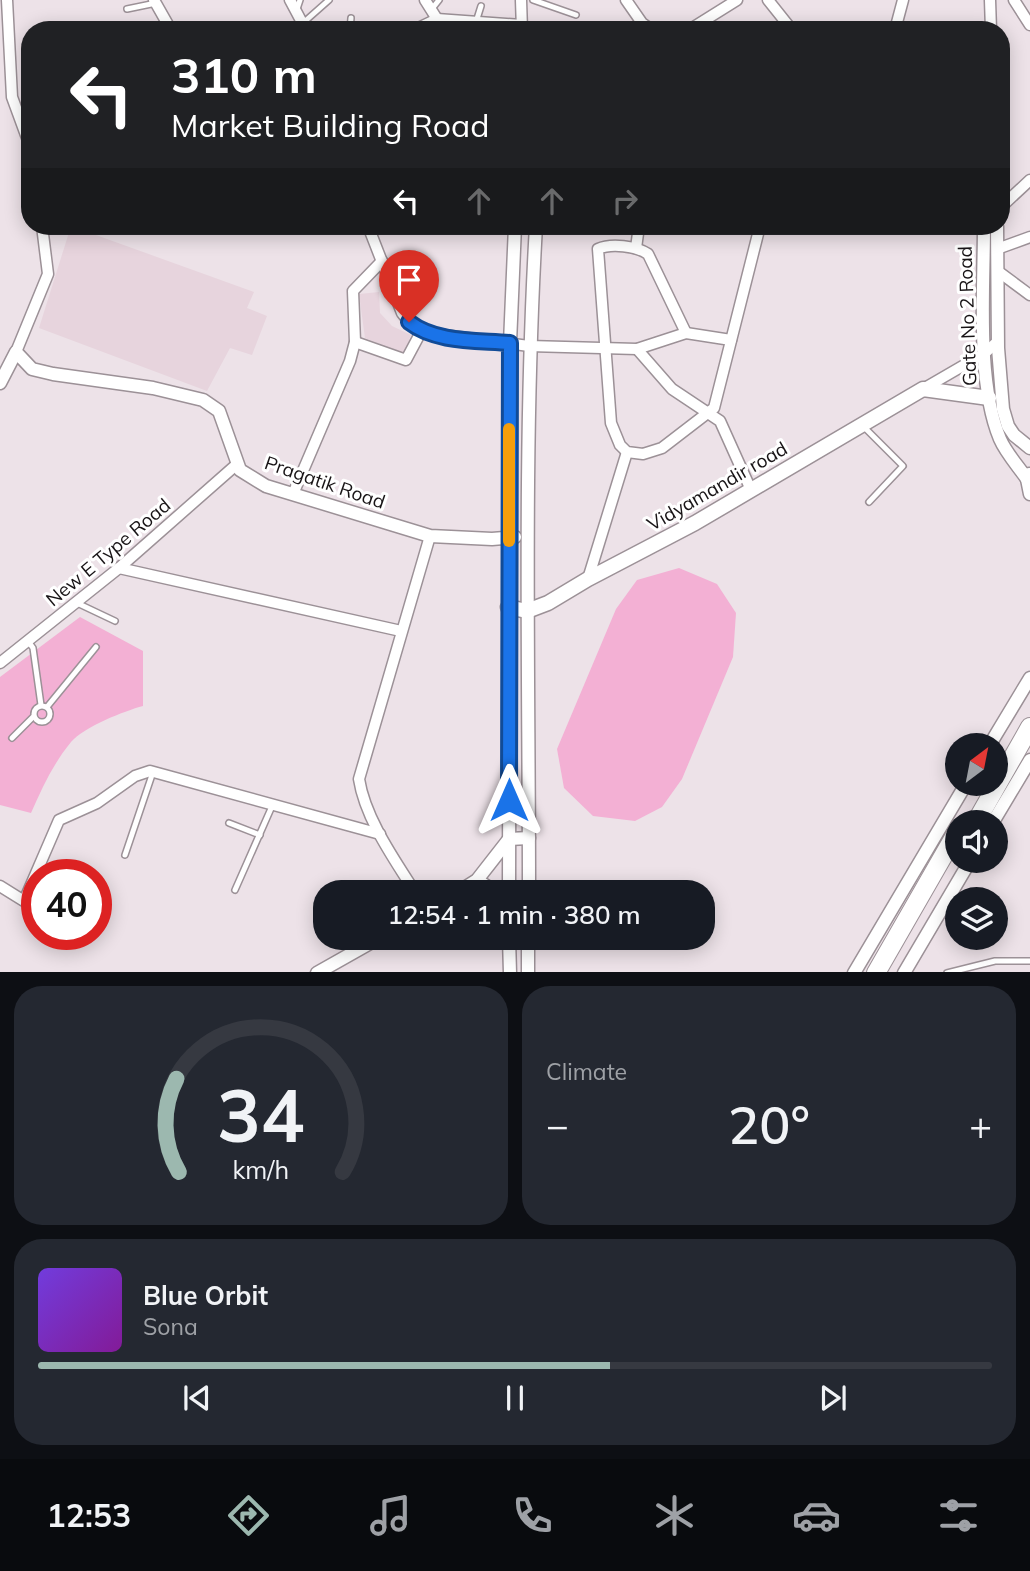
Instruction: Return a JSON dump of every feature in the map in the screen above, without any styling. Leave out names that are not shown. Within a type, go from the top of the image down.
[{"type":"highway","points":[[1008,747],[1030,710]]},
{"type":"highway","points":[[974,810],[1030,727]]},
{"type":"highway","points":[[876,972],[945,856]]},
{"type":"highway","points":[[886,972],[945,859]]},
{"type":"main road","points":[[923,389],[996,396]]},
{"type":"main road","name":"Vidyamandir road","points":[[527,611],[548,603],[695,523],[923,389]]},
{"type":"main road","points":[[508,607],[527,611]]},
{"type":"street","points":[[7,0],[12,97],[21,122]]},
{"type":"street","points":[[290,0],[301,21]]},
{"type":"street","points":[[521,0],[522,21]]},
{"type":"street","points":[[626,0],[641,21]]},
{"type":"street","points":[[703,21],[737,0]]},
{"type":"street","points":[[768,0],[785,21]]},
{"type":"street","points":[[897,21],[903,0]]},
{"type":"street","points":[[990,0],[990,21]]},
{"type":"street","points":[[1014,0],[1030,25]]},
{"type":"street","points":[[155,1],[166,21]]},
{"type":"street","points":[[431,10],[472,21]]},
{"type":"street","points":[[1010,198],[1030,180]]},
{"type":"street","points":[[0,383],[16,352],[48,274],[42,235]]},
{"type":"street","points":[[372,235],[402,313],[409,322],[438,336],[529,346],[636,349],[686,332],[730,340]]},
{"type":"street","points":[[509,880],[510,343],[515,235]]},
{"type":"street","points":[[529,880],[527,538],[529,346],[535,235]]},
{"type":"street","points":[[636,248],[638,235]]},
{"type":"street","points":[[686,332],[648,254],[636,248],[604,246],[598,249],[611,423],[620,445],[627,452],[643,454],[662,448],[695,421],[710,413],[718,399],[730,340],[758,235]]},
{"type":"street","name":"Gate No 2 Road","points":[[984,235],[985,353],[996,396],[1002,442],[1028,475]]},
{"type":"street","name":"Gate No 2 Road","points":[[997,235],[999,272],[996,396],[1008,426],[1014,435],[1030,448]]},
{"type":"street","points":[[997,249],[1030,237]]},
{"type":"street","points":[[293,494],[350,361],[355,342],[353,291],[382,261]]},
{"type":"street","points":[[999,272],[1030,295]]},
{"type":"street","points":[[355,342],[406,359],[422,330]]},
{"type":"street","points":[[923,389],[985,353],[998,341]]},
{"type":"street","points":[[636,349],[678,394],[710,413],[724,426],[751,490]]},
{"type":"street","name":"Pragatik Road","points":[[16,352],[32,369],[43,372],[153,388],[203,400],[219,411],[228,431],[236,465],[265,486],[430,536],[527,538]]},
{"type":"street","points":[[588,579],[627,452]]},
{"type":"street","name":"New E Type Road","points":[[0,663],[119,568],[236,465]]},
{"type":"street","points":[[1028,475],[1030,494]]},
{"type":"street","points":[[408,880],[380,834],[360,788],[359,779],[430,536]]},
{"type":"street","points":[[119,568],[401,631]]},
{"type":"street","points":[[508,584],[527,587]]},
{"type":"street","points":[[508,632],[527,637]]},
{"type":"street","points":[[997,733],[1030,678]]},
{"type":"street","points":[[1000,810],[1030,761]]},
{"type":"street","points":[[0,886],[24,901],[59,820],[97,803],[135,776],[153,771],[380,834]]},
{"type":"street","points":[[477,880],[509,839],[529,838]]},
{"type":"street","points":[[854,972],[945,850]]},
{"type":"street","points":[[904,972],[963,873]]},
{"type":"street","points":[[317,972],[357,950]]},
{"type":"street","points":[[509,950],[510,972]]},
{"type":"street","points":[[528,950],[528,972]]},
{"type":"lane","points":[[296,12],[300,0]]},
{"type":"lane","points":[[310,21],[329,0]]},
{"type":"lane","points":[[431,10],[439,0]]},
{"type":"lane","points":[[533,0],[576,15]]},
{"type":"lane","points":[[127,9],[155,1]]},
{"type":"lane","points":[[476,21],[481,6]]},
{"type":"lane","points":[[862,424],[903,466],[869,502]]},
{"type":"lane","points":[[76,603],[115,621]]},
{"type":"lane","points":[[28,641],[33,648],[44,706],[50,712],[46,722],[40,723],[33,717]]},
{"type":"lane","points":[[12,738],[33,717],[33,711],[44,706],[96,646]]},
{"type":"lane","points":[[125,855],[153,771]]},
{"type":"lane","points":[[234,890],[274,804]]},
{"type":"lane","points":[[229,823],[260,835]]},
{"type":"lane","points":[[947,972],[995,961],[1030,961]]},
{"type":"shaded area","points":[[68,235],[96,235],[254,292],[247,308],[267,316],[252,355],[230,348],[207,391],[39,328]]},
{"type":"shaded area","points":[[379,292],[380,313],[392,326],[411,335],[404,354],[365,338],[359,294]]},
{"type":"shaded area","points":[[679,568],[717,584],[736,613],[733,657],[682,779],[662,807],[635,821],[593,816],[564,788],[557,749],[616,609],[637,580]]},
{"type":"shaded area","points":[[80,617],[143,651],[143,706],[94,725],[77,736],[53,768],[31,813],[0,805],[0,677]]},
{"type":"slow traffic","points":[[509,429],[509,541]]},
{"type":"route","points":[[409,322],[438,336],[510,343],[509,800]]}]
